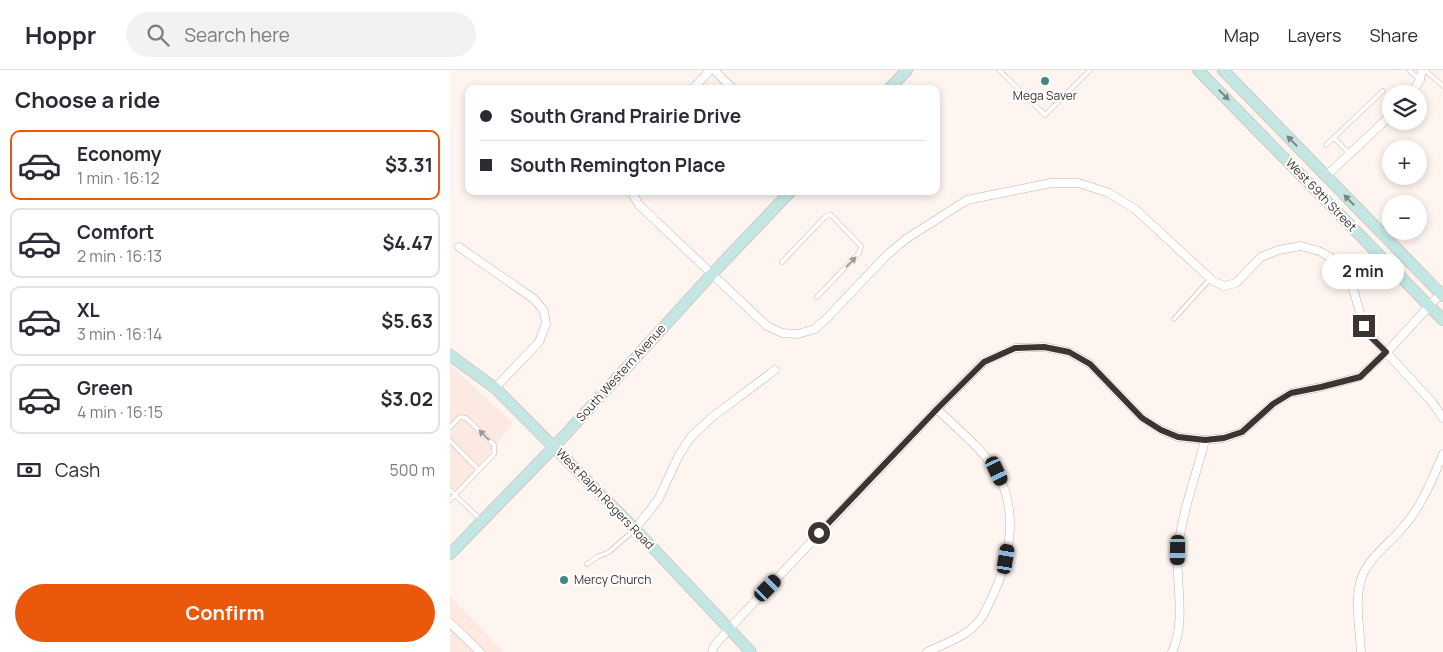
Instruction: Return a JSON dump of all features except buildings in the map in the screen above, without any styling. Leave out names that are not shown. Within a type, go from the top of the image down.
[{"type":"main road","points":[[893,85],[907,70]]},
{"type":"main road","name":"West 69th Street","points":[[1198,70],[1443,320]]},
{"type":"main road","name":"West 69th Street","points":[[1223,70],[1442,293]]},
{"type":"main road","points":[[1314,189],[1326,176]]},
{"type":"main road","name":"South Western Avenue","points":[[450,554],[554,447],[711,275],[787,195]]},
{"type":"main road","name":"West Ralph Rogers Road","points":[[450,355],[495,388],[635,529],[751,652]]},
{"type":"street","points":[[697,85],[712,70],[729,85]]},
{"type":"street","points":[[1417,85],[1423,70]]},
{"type":"street","points":[[1326,176],[1382,124]]},
{"type":"street","points":[[633,195],[639,205],[767,326],[782,332],[798,334],[814,329],[826,319],[887,255],[906,239],[967,200],[1051,183],[1078,183],[1109,193],[1128,204],[1210,279],[1224,286],[1236,282],[1261,258],[1279,250],[1301,246],[1319,251],[1335,260],[1350,278],[1364,326],[1372,338],[1432,402],[1443,418]]},
{"type":"street","points":[[459,247],[534,299],[544,311],[546,324],[540,342],[495,388]]},
{"type":"street","points":[[712,652],[714,646],[729,629],[937,409],[984,362],[1015,348],[1044,347],[1069,352],[1090,364],[1142,418],[1161,430],[1178,437],[1205,440],[1224,438],[1242,432],[1273,404],[1291,393],[1360,377],[1386,352],[1428,305],[1442,293]]},
{"type":"street","points":[[635,529],[658,500],[679,455],[690,438],[711,418],[775,370]]},
{"type":"street","points":[[927,652],[970,630],[980,620],[996,588],[1006,559],[1010,530],[1009,504],[997,471],[976,446],[937,409]]},
{"type":"street","points":[[1172,652],[1178,632],[1178,550],[1181,531],[1205,440]]},
{"type":"street","points":[[1361,652],[1358,601],[1361,581],[1369,562],[1406,525],[1422,499],[1443,454]]},
{"type":"street","points":[[450,622],[480,652]]},
{"type":"lane","points":[[999,70],[1045,115],[1089,70]]},
{"type":"lane","points":[[1409,70],[1420,80]]},
{"type":"lane","points":[[1423,70],[1443,86]]},
{"type":"lane","points":[[1326,145],[1382,92]]},
{"type":"lane","points":[[1334,138],[1350,154]]},
{"type":"lane","points":[[782,262],[830,214],[861,246],[859,253],[818,297]]},
{"type":"lane","points":[[1174,319],[1210,279]]},
{"type":"lane","points":[[450,427],[460,417],[466,418],[494,445],[494,454],[450,500]]},
{"type":"lane","points":[[450,441],[479,470]]},
{"type":"lane","points":[[450,490],[481,521]]},
{"type":"lane","points":[[588,564],[597,557],[609,552],[635,529]]},
{"type":"shaded area","points":[[450,365],[513,423],[450,502]]},
{"type":"shaded area","points":[[450,596],[504,652],[450,652]]},
{"type":"place","name":"Mega Saver","points":[[1045,81]]},
{"type":"place","name":"Mercy Church","points":[[564,580]]},
{"type":"route","points":[[819,533],[984,362],[1015,348],[1044,347],[1069,352],[1090,364],[1142,418],[1161,430],[1178,437],[1205,440],[1224,438],[1242,432],[1273,404],[1291,393],[1360,377],[1386,352],[1372,338],[1364,326]]}]
